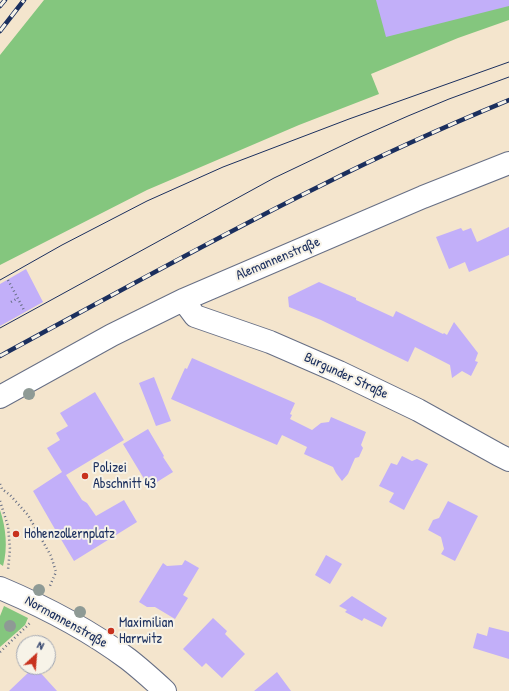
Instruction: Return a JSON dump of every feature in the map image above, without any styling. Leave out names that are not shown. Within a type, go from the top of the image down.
[{"type":"street","name":"Alemannenstraße","points":[[0,397],[112,336],[183,300],[423,197],[509,164]]},
{"type":"street","name":"Burgunder Straße","points":[[183,300],[195,316],[270,342],[339,372],[418,410],[509,460]]},
{"type":"street","name":"Normannenstraße","points":[[4,579],[41,606],[99,639],[129,660],[166,691]]},
{"type":"path","points":[[8,280],[24,310]]},
{"type":"path","points":[[11,302],[18,298]]},
{"type":"path","points":[[0,484],[1,489],[10,495],[28,515],[52,556],[56,572],[48,589]]},
{"type":"path","points":[[0,501],[8,526],[10,549],[4,579]]},
{"type":"path","points":[[0,652],[32,621]]},
{"type":"green space","points":[[44,0],[509,0],[509,20],[458,38],[371,74],[379,94],[299,125],[147,190],[0,265],[0,55]]},
{"type":"green space","points":[[0,510],[6,538],[5,559],[3,566],[0,564]]},
{"type":"green space","points":[[4,606],[28,618],[25,625],[0,647],[0,616]]},
{"type":"building","points":[[376,0],[509,0],[509,6],[386,37]]},
{"type":"building","points":[[509,227],[509,255],[469,272],[465,262],[449,269],[436,237],[461,228],[463,231],[471,228],[477,242]]},
{"type":"building","points":[[26,269],[43,302],[0,326],[0,284]]},
{"type":"building","points":[[319,282],[356,298],[356,300],[393,317],[396,311],[443,334],[444,333],[447,335],[454,322],[478,353],[475,361],[478,362],[471,376],[462,371],[452,378],[450,365],[415,347],[408,362],[321,320],[289,307],[288,297]]},
{"type":"building","points":[[192,358],[295,403],[290,414],[292,415],[290,419],[312,430],[321,423],[329,422],[331,417],[366,432],[361,445],[363,448],[359,457],[355,458],[348,474],[342,481],[333,467],[304,454],[307,447],[282,435],[277,445],[171,399],[185,368],[187,369]]},
{"type":"building","points":[[154,377],[171,421],[156,426],[139,383]]},
{"type":"building","points":[[95,392],[124,440],[66,475],[82,500],[87,503],[96,516],[124,500],[137,522],[74,561],[33,491],[62,472],[47,448],[60,440],[56,433],[68,426],[60,413]]},
{"type":"building","points":[[148,429],[173,472],[149,487],[123,444]]},
{"type":"building","points":[[402,456],[412,461],[417,459],[428,464],[404,510],[389,502],[394,493],[379,486],[391,463],[397,465]]},
{"type":"building","points":[[448,501],[478,516],[455,561],[441,554],[444,549],[441,537],[428,530],[433,520],[439,518]]},
{"type":"building","points":[[326,555],[342,564],[330,584],[315,575]]},
{"type":"building","points":[[185,560],[199,568],[183,595],[188,598],[175,619],[155,607],[147,607],[139,602],[163,563],[167,566],[182,565]]},
{"type":"building","points":[[352,596],[387,618],[382,627],[364,618],[362,621],[345,612],[347,610],[339,606]]},
{"type":"building","points":[[213,618],[227,631],[225,634],[245,654],[222,678],[206,663],[202,667],[183,649]]},
{"type":"building","points":[[489,627],[509,632],[509,659],[473,648],[477,633],[487,636]]},
{"type":"building","points":[[277,672],[291,691],[254,691]]},
{"type":"building","points":[[26,675],[43,675],[57,691],[9,691]]},
{"type":"tram line","points":[[0,280],[62,245],[147,201],[223,167],[349,119],[509,62]]},
{"type":"tram line","points":[[0,328],[274,178],[408,116],[509,77]]},
{"type":"railway","points":[[0,6],[5,0]]},
{"type":"railway","points":[[0,31],[24,0]]},
{"type":"railway","points":[[0,356],[281,205],[391,151],[509,100]]},
{"type":"place","name":"Polizei Abschnitt 43","points":[[85,476]]},
{"type":"place","name":"Hohenzollernplatz","points":[[16,534]]},
{"type":"place","name":"Maximilian Harrwitz","points":[[111,631]]}]
